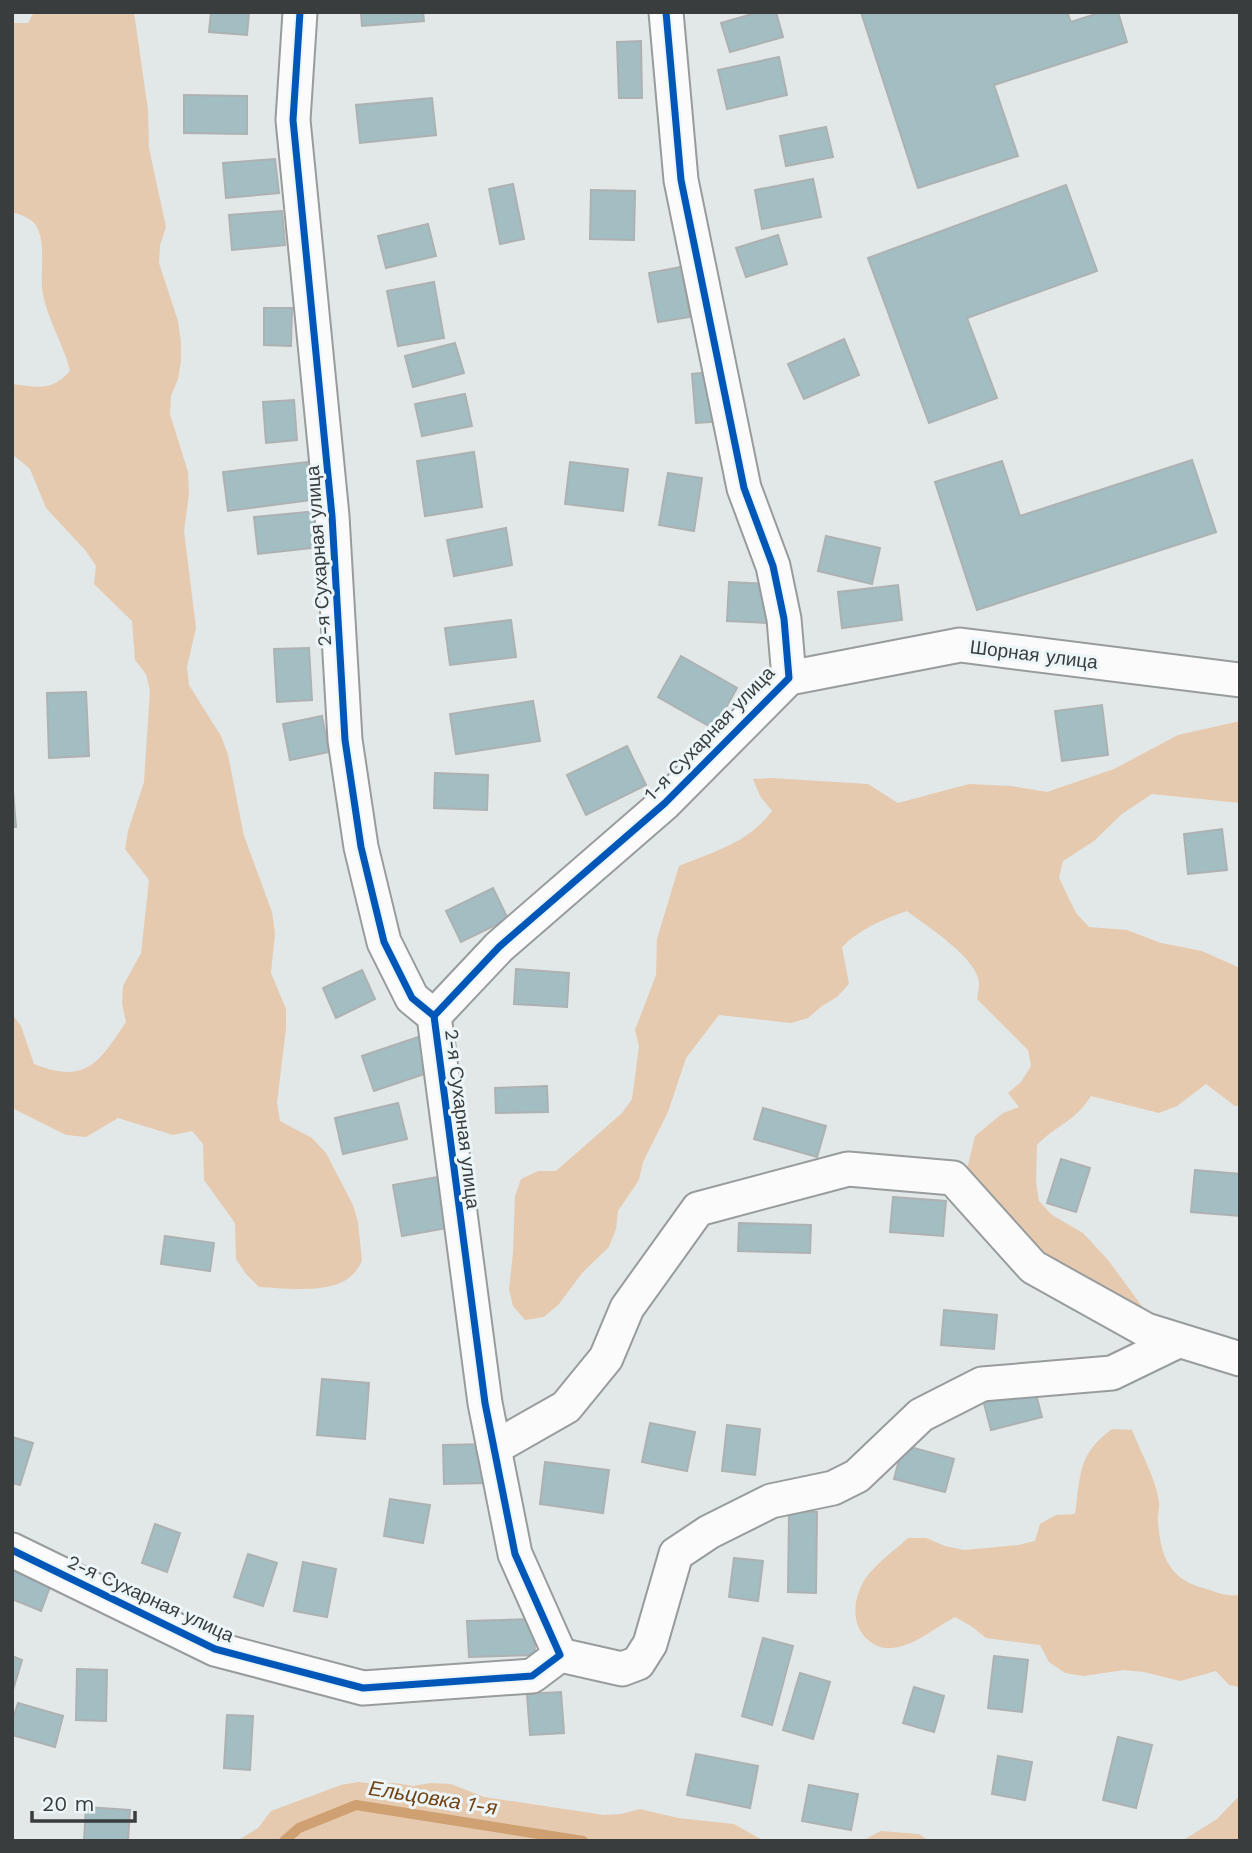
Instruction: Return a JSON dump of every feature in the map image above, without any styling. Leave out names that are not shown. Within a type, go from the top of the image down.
[{"type":"street","name":"2-я Сухарная улица","points":[[12,1550],[215,1649],[363,1688],[532,1675],[561,1656],[515,1554],[483,1390],[434,1016],[412,998],[384,942],[361,847],[345,740],[332,516],[293,120],[300,12]]},
{"type":"street","name":"1-я Сухарная улица","points":[[434,1016],[499,947],[665,803],[789,678],[784,618],[773,566],[744,488],[681,180],[666,12]]},
{"type":"street","name":"Шорная улица","points":[[789,678],[960,645],[1240,680]]},
{"type":"street","points":[[494,1448],[566,1407],[606,1358],[628,1308],[698,1209],[848,1169],[953,1178],[1033,1267],[1146,1330],[1240,1359]]},
{"type":"street","points":[[561,1656],[622,1669],[638,1663],[650,1644],[676,1554],[709,1532],[771,1501],[833,1488],[857,1476],[921,1415],[982,1384],[1112,1373],[1178,1341]]},
{"type":"shaded area","points":[[34,12],[134,12],[148,110],[149,148],[166,227],[160,245],[159,263],[178,321],[181,342],[181,361],[171,396],[170,414],[188,472],[189,494],[184,531],[196,628],[187,667],[189,685],[221,736],[228,755],[244,836],[272,912],[275,933],[271,973],[286,1009],[277,1103],[280,1121],[312,1138],[326,1153],[353,1205],[358,1222],[362,1261],[356,1271],[344,1281],[321,1288],[259,1287],[246,1274],[236,1259],[235,1223],[204,1180],[203,1144],[192,1131],[173,1135],[118,1118],[86,1137],[66,1135],[12,1108],[12,1014],[21,1026],[34,1064],[67,1072],[90,1066],[108,1048],[126,1022],[122,1004],[123,986],[141,953],[149,880],[125,849],[144,782],[150,691],[146,674],[135,660],[132,621],[94,584],[96,566],[86,551],[46,508],[30,469],[12,454],[12,384],[37,387],[50,385],[70,371],[44,299],[41,237],[31,220],[12,212],[12,23],[28,23]]},
{"type":"shaded area","points":[[1240,721],[1240,803],[1152,794],[1122,814],[1094,841],[1063,861],[1059,878],[1076,913],[1089,927],[1127,930],[1161,943],[1202,951],[1240,968],[1240,1106],[1235,1106],[1206,1084],[1177,1106],[1159,1113],[1091,1096],[1072,1118],[1037,1145],[1036,1182],[1039,1201],[1052,1215],[1083,1233],[1108,1260],[1144,1309],[1146,1330],[1055,1287],[967,1169],[975,1136],[1003,1113],[1019,1107],[1008,1093],[1021,1082],[1031,1066],[1028,1050],[977,999],[979,983],[970,963],[907,911],[880,921],[842,947],[849,984],[837,997],[808,1018],[791,1023],[719,1015],[686,1058],[668,1112],[643,1162],[639,1180],[618,1211],[616,1229],[609,1247],[582,1273],[559,1304],[544,1317],[525,1320],[513,1306],[509,1289],[515,1196],[521,1179],[538,1171],[556,1171],[622,1113],[632,1099],[639,1046],[635,1030],[656,975],[657,939],[679,866],[742,839],[763,822],[772,811],[760,796],[753,779],[868,784],[898,803],[969,784],[1011,786],[1047,792],[1114,769],[1178,735]]},
{"type":"shaded area","points":[[1112,1429],[1132,1430],[1147,1465],[1159,1501],[1158,1520],[1162,1546],[1169,1565],[1191,1584],[1225,1595],[1240,1595],[1240,1687],[1229,1685],[1216,1671],[1180,1681],[1124,1670],[1083,1676],[1065,1673],[1049,1662],[1040,1645],[986,1638],[955,1617],[915,1641],[897,1647],[879,1647],[861,1632],[856,1608],[863,1582],[877,1565],[908,1538],[926,1538],[964,1550],[1035,1541],[1040,1524],[1056,1515],[1075,1514],[1080,1476],[1086,1457]]},
{"type":"shaded area","points":[[358,1782],[413,1786],[451,1784],[484,1797],[604,1815],[640,1809],[678,1818],[734,1824],[764,1841],[237,1841],[258,1828],[271,1811],[341,1785]]},
{"type":"shaded area","points":[[1240,1795],[1240,1841],[1182,1841],[1217,1819]]},
{"type":"shaded area","points":[[881,1831],[919,1834],[929,1841],[862,1841]]},
{"type":"building","points":[[211,12],[249,12],[247,35],[209,32]]},
{"type":"building","points":[[361,12],[423,12],[424,21],[362,26]]},
{"type":"building","points":[[759,12],[776,12],[783,37],[730,52],[721,23]]},
{"type":"building","points":[[861,12],[1067,12],[1071,22],[1102,12],[1118,12],[1127,42],[994,85],[1018,156],[918,188]]},
{"type":"building","points":[[641,41],[642,98],[619,98],[617,42]]},
{"type":"building","points":[[779,57],[787,95],[727,109],[718,70]]},
{"type":"building","points":[[184,95],[247,96],[247,134],[184,133]]},
{"type":"building","points":[[432,98],[436,135],[360,143],[356,105]]},
{"type":"building","points":[[826,127],[833,157],[786,166],[780,136]]},
{"type":"building","points":[[275,159],[279,193],[226,198],[223,163]]},
{"type":"building","points":[[813,179],[821,217],[762,229],[755,190]]},
{"type":"building","points":[[513,184],[524,239],[500,244],[489,189]]},
{"type":"building","points":[[1066,185],[1097,271],[967,318],[997,398],[929,423],[868,258]]},
{"type":"building","points":[[591,190],[635,191],[634,240],[590,239]]},
{"type":"building","points":[[282,211],[285,245],[232,250],[229,215]]},
{"type":"building","points":[[428,224],[436,256],[386,268],[378,236]]},
{"type":"building","points":[[778,235],[787,264],[746,277],[736,248]]},
{"type":"building","points":[[681,267],[690,317],[658,322],[649,273]]},
{"type":"building","points":[[434,282],[444,338],[398,346],[387,291]]},
{"type":"building","points":[[264,308],[292,308],[291,346],[264,345]]},
{"type":"building","points":[[844,339],[859,375],[804,399],[788,364]]},
{"type":"building","points":[[455,343],[464,373],[413,387],[405,356]]},
{"type":"building","points":[[720,371],[724,421],[696,423],[692,374]]},
{"type":"building","points":[[465,394],[472,426],[422,436],[415,404]]},
{"type":"building","points":[[294,400],[297,440],[266,443],[263,402]]},
{"type":"building","points":[[474,452],[482,507],[425,516],[417,461]]},
{"type":"building","points":[[1192,460],[1216,532],[977,610],[935,482],[1002,461],[1020,516]]},
{"type":"building","points":[[307,462],[312,500],[228,511],[223,472]]},
{"type":"building","points":[[570,462],[628,469],[623,511],[565,504]]},
{"type":"building","points":[[668,473],[702,478],[694,531],[659,525]]},
{"type":"building","points":[[317,511],[320,547],[258,554],[254,517]]},
{"type":"building","points":[[506,528],[512,565],[454,576],[447,540]]},
{"type":"building","points":[[826,536],[880,548],[872,584],[818,571]]},
{"type":"building","points":[[729,582],[770,584],[769,623],[727,621]]},
{"type":"building","points":[[898,585],[902,620],[842,628],[838,592]]},
{"type":"building","points":[[511,620],[516,657],[450,665],[445,628]]},
{"type":"building","points":[[309,648],[312,700],[277,702],[274,649]]},
{"type":"building","points":[[681,656],[737,688],[714,729],[658,697]]},
{"type":"building","points":[[86,692],[89,756],[49,758],[47,693]]},
{"type":"building","points":[[533,701],[540,741],[456,754],[450,714]]},
{"type":"building","points":[[1102,705],[1108,755],[1062,761],[1055,711]]},
{"type":"building","points":[[322,716],[329,752],[290,760],[283,724]]},
{"type":"building","points":[[627,746],[646,785],[586,815],[567,775]]},
{"type":"building","points":[[435,773],[488,775],[487,810],[434,808]]},
{"type":"building","points":[[12,779],[16,827],[12,827]]},
{"type":"building","points":[[1222,829],[1227,870],[1188,874],[1184,834]]},
{"type":"building","points":[[493,888],[508,919],[461,942],[446,911]]},
{"type":"building","points":[[516,969],[569,973],[567,1007],[514,1004]]},
{"type":"building","points":[[362,970],[375,999],[336,1018],[323,988]]},
{"type":"building","points":[[424,1035],[436,1070],[374,1091],[362,1056]]},
{"type":"building","points":[[547,1086],[548,1112],[496,1113],[495,1088]]},
{"type":"building","points":[[398,1103],[407,1139],[343,1154],[335,1118]]},
{"type":"building","points":[[763,1108],[826,1126],[817,1157],[754,1139]]},
{"type":"building","points":[[1061,1159],[1090,1168],[1076,1212],[1047,1203]]},
{"type":"building","points":[[1195,1170],[1240,1174],[1240,1216],[1191,1212]]},
{"type":"building","points":[[438,1177],[447,1228],[402,1236],[393,1185]]},
{"type":"building","points":[[893,1197],[946,1201],[943,1236],[890,1232]]},
{"type":"building","points":[[739,1223],[811,1225],[810,1253],[738,1251]]},
{"type":"building","points":[[165,1236],[214,1243],[210,1271],[161,1264]]},
{"type":"building","points":[[944,1310],[997,1315],[994,1349],[941,1345]]},
{"type":"building","points":[[322,1379],[369,1383],[365,1439],[317,1435]]},
{"type":"building","points":[[1033,1383],[1042,1417],[991,1430],[982,1396]]},
{"type":"building","points":[[650,1423],[695,1432],[687,1471],[642,1462]]},
{"type":"building","points":[[727,1425],[760,1429],[755,1475],[722,1471]]},
{"type":"building","points":[[12,1437],[33,1443],[20,1485],[12,1483]]},
{"type":"building","points":[[488,1444],[489,1483],[444,1484],[443,1445]]},
{"type":"building","points":[[903,1445],[954,1459],[945,1492],[894,1479]]},
{"type":"building","points":[[545,1462],[609,1470],[603,1513],[540,1504]]},
{"type":"building","points":[[390,1499],[430,1505],[423,1543],[384,1536]]},
{"type":"building","points":[[789,1512],[817,1512],[816,1593],[788,1592]]},
{"type":"building","points":[[155,1524],[180,1533],[167,1572],[142,1563]]},
{"type":"building","points":[[248,1554],[277,1563],[263,1606],[234,1597]]},
{"type":"building","points":[[734,1558],[763,1561],[758,1601],[729,1597]]},
{"type":"building","points":[[303,1562],[336,1569],[327,1617],[294,1611]]},
{"type":"building","points":[[13,1569],[51,1584],[41,1611],[12,1599]]},
{"type":"building","points":[[534,1619],[535,1655],[469,1657],[467,1621]]},
{"type":"building","points":[[763,1638],[793,1646],[772,1725],[742,1716]]},
{"type":"building","points":[[12,1656],[22,1660],[12,1693]]},
{"type":"building","points":[[994,1656],[1028,1660],[1022,1712],[988,1708]]},
{"type":"building","points":[[77,1669],[107,1670],[106,1721],[76,1720]]},
{"type":"building","points":[[800,1673],[830,1682],[813,1739],[783,1730]]},
{"type":"building","points":[[914,1687],[944,1696],[934,1732],[903,1723]]},
{"type":"building","points":[[561,1692],[564,1733],[530,1735],[527,1694]]},
{"type":"building","points":[[18,1703],[63,1716],[55,1747],[12,1735],[12,1722]]},
{"type":"building","points":[[227,1715],[253,1716],[250,1770],[224,1768]]},
{"type":"building","points":[[1118,1737],[1152,1745],[1136,1808],[1103,1800]]},
{"type":"building","points":[[696,1754],[758,1766],[750,1808],[687,1795]]},
{"type":"building","points":[[998,1756],[1032,1762],[1025,1800],[992,1794]]},
{"type":"building","points":[[809,1785],[858,1794],[851,1830],[802,1821]]},
{"type":"building","points":[[86,1807],[130,1810],[128,1841],[84,1841]]},
{"type":"waterway","name":"Ельцовка 1-я","points":[[284,1841],[299,1828],[356,1805],[583,1841]]},
{"type":"cycle path","points":[[12,1550],[215,1649],[363,1688],[532,1676],[560,1655],[515,1554],[485,1403],[434,1016],[412,998],[384,942],[361,847],[345,740],[332,516],[293,120],[300,12]]},
{"type":"cycle path","points":[[434,1016],[499,947],[665,803],[789,678],[784,619],[773,566],[744,488],[681,180],[666,12]]}]
